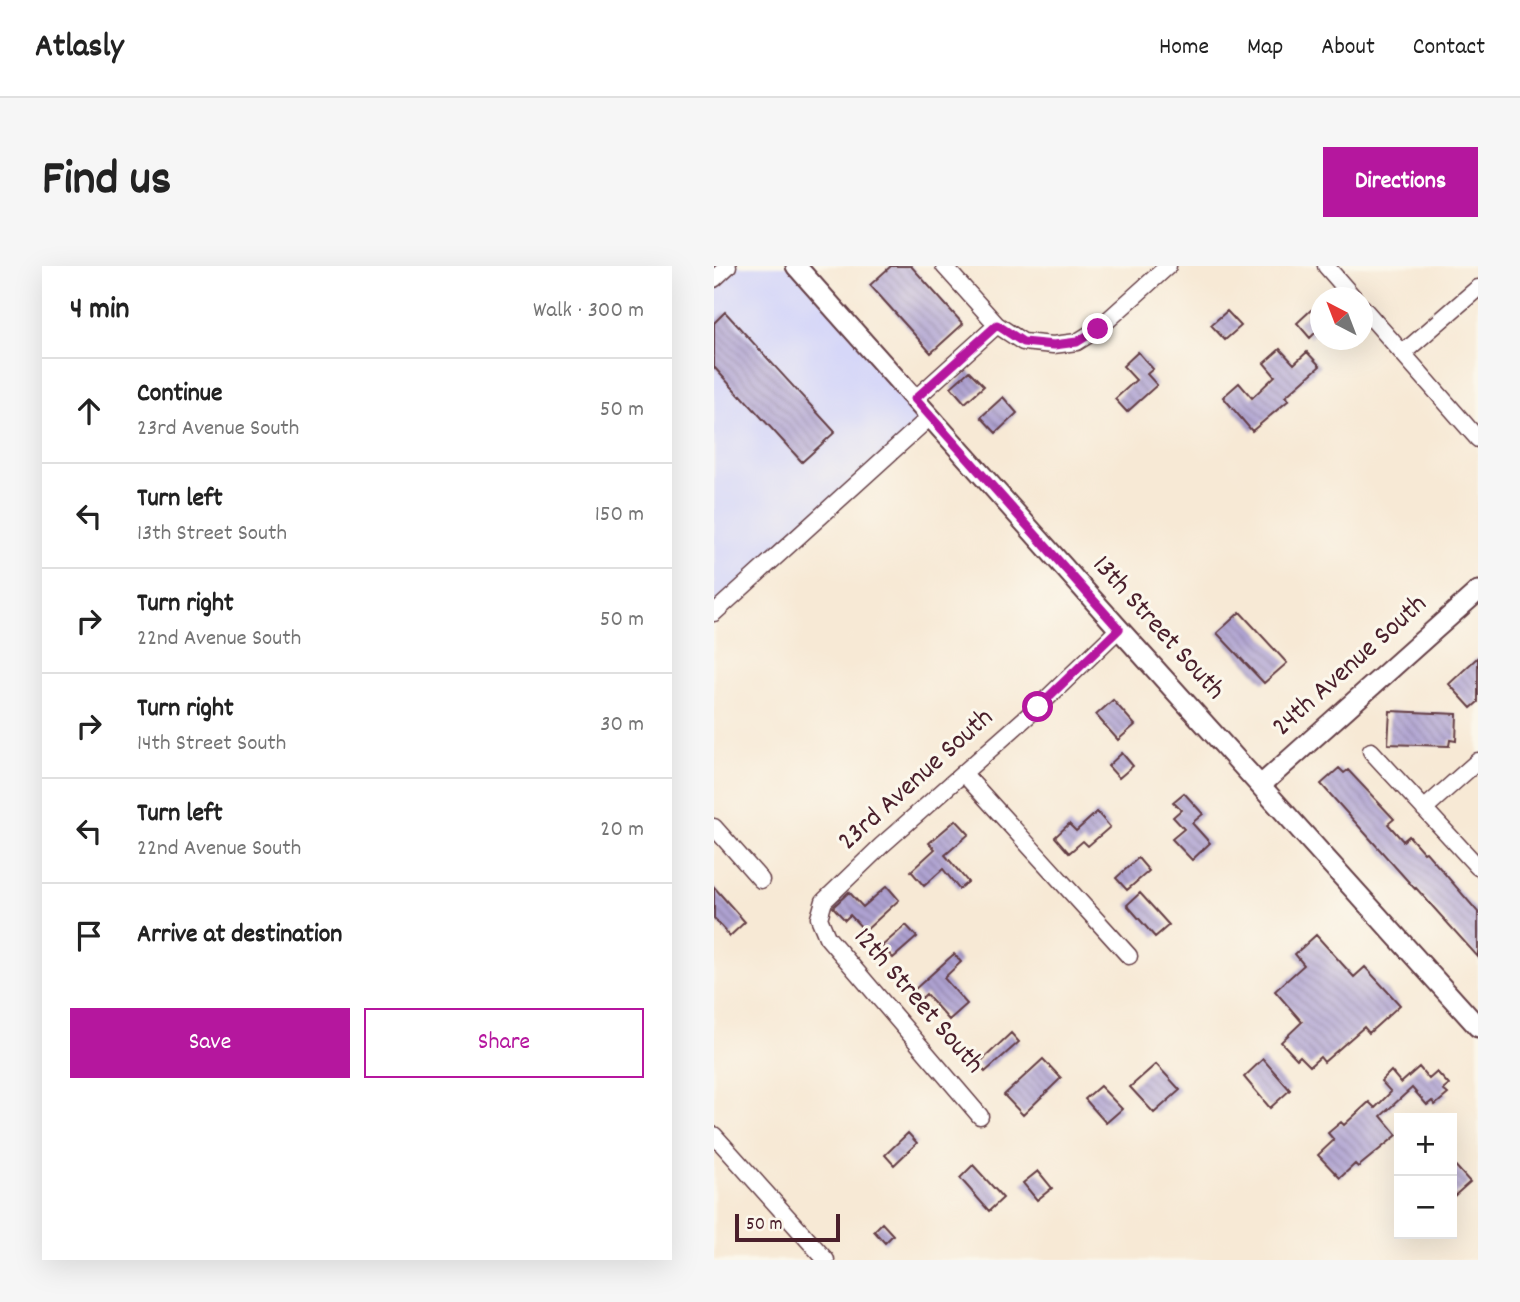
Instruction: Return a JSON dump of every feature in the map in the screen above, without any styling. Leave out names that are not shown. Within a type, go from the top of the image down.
[{"type":"street","points":[[714,279],[728,266]]},
{"type":"street","name":"13th Street South","points":[[796,266],[1478,1027]]},
{"type":"street","points":[[944,266],[997,325],[1023,342],[1054,345],[1077,342],[1098,329],[1168,266]]},
{"type":"street","points":[[1326,266],[1344,287]]},
{"type":"street","points":[[1403,353],[1478,288]]},
{"type":"street","points":[[1373,318],[1478,439]]},
{"type":"street","points":[[915,399],[997,325]]},
{"type":"street","points":[[714,613],[931,416]]},
{"type":"street","name":"24th Avenue South","points":[[1261,785],[1478,591]]},
{"type":"street","name":"23rd Avenue South","points":[[819,918],[824,901],[881,846],[1038,707],[1119,629]]},
{"type":"street","points":[[1371,751],[1478,867]]},
{"type":"street","points":[[1424,809],[1478,761]]},
{"type":"street","points":[[964,774],[1129,956]]},
{"type":"street","points":[[714,827],[761,880]]},
{"type":"street","name":"12th Street South","points":[[819,918],[827,937],[980,1116]]},
{"type":"street","points":[[714,1135],[826,1260]]},
{"type":"shaded area","points":[[714,266],[796,266],[931,416],[714,613]]},
{"type":"building","points":[[891,266],[911,266],[963,324],[931,353],[870,285]]},
{"type":"building","points":[[1227,311],[1241,326],[1225,340],[1211,325]]},
{"type":"building","points":[[1310,311],[1310,338],[1297,323]]},
{"type":"building","points":[[725,312],[835,432],[802,462],[714,367],[714,323]]},
{"type":"building","points":[[1280,349],[1294,364],[1307,352],[1320,366],[1285,397],[1289,400],[1252,431],[1223,397],[1239,383],[1252,398],[1275,376],[1264,363]]},
{"type":"building","points":[[1138,352],[1153,369],[1147,374],[1157,385],[1127,412],[1115,399],[1136,380],[1123,366]]},
{"type":"building","points":[[969,371],[984,386],[965,403],[951,387]]},
{"type":"building","points":[[1003,397],[1017,413],[996,433],[981,417]]},
{"type":"building","points":[[1240,612],[1287,663],[1264,683],[1217,633]]},
{"type":"building","points":[[1478,657],[1478,702],[1471,708],[1449,684]]},
{"type":"building","points":[[1113,700],[1135,725],[1118,740],[1096,715]]},
{"type":"building","points":[[1390,711],[1457,714],[1456,741],[1450,740],[1449,746],[1388,744]]},
{"type":"building","points":[[1122,753],[1133,766],[1119,778],[1108,766]]},
{"type":"building","points":[[1339,768],[1344,773],[1348,770],[1394,819],[1388,824],[1403,841],[1409,836],[1426,852],[1478,912],[1478,957],[1321,784]]},
{"type":"building","points":[[1184,793],[1203,814],[1192,823],[1210,843],[1192,860],[1172,839],[1184,829],[1173,817],[1181,810],[1173,802]]},
{"type":"building","points":[[1097,812],[1110,827],[1088,846],[1083,841],[1069,853],[1055,837],[1069,824],[1076,831]]},
{"type":"building","points":[[956,820],[969,834],[945,855],[968,882],[959,889],[943,869],[924,886],[911,871],[935,849],[929,843]]},
{"type":"building","points":[[1138,858],[1149,871],[1127,890],[1116,878]]},
{"type":"building","points":[[887,886],[899,900],[865,931],[850,915],[845,920],[833,907],[849,892],[863,907]]},
{"type":"building","points":[[714,887],[745,922],[730,936],[714,918]]},
{"type":"building","points":[[1140,893],[1169,925],[1155,937],[1127,905]]},
{"type":"building","points":[[906,925],[917,937],[893,958],[882,946]]},
{"type":"building","points":[[1316,935],[1354,977],[1365,967],[1400,1005],[1369,1033],[1364,1027],[1324,1062],[1320,1057],[1310,1066],[1300,1056],[1297,1059],[1281,1042],[1302,1022],[1275,991],[1304,965],[1295,954]]},
{"type":"building","points":[[954,954],[961,962],[944,978],[967,1004],[949,1020],[926,994],[922,998],[914,990]]},
{"type":"building","points":[[1011,1033],[1019,1042],[985,1072],[978,1064]]},
{"type":"building","points":[[1043,1059],[1061,1078],[1023,1115],[1004,1095]]},
{"type":"building","points":[[1263,1059],[1290,1090],[1270,1108],[1244,1077]]},
{"type":"building","points":[[1156,1064],[1180,1090],[1154,1113],[1130,1087]]},
{"type":"building","points":[[1419,1067],[1429,1079],[1437,1072],[1449,1085],[1443,1090],[1448,1094],[1435,1105],[1432,1101],[1427,1105],[1412,1088],[1381,1116],[1394,1131],[1394,1137],[1358,1167],[1355,1164],[1340,1178],[1318,1155],[1334,1140],[1328,1133],[1341,1122],[1344,1125],[1369,1102],[1375,1108],[1391,1092],[1381,1081],[1391,1071],[1401,1083]]},
{"type":"building","points":[[1100,1086],[1122,1109],[1106,1123],[1085,1099]]},
{"type":"building","points":[[908,1133],[917,1143],[894,1165],[885,1155]]},
{"type":"building","points":[[973,1165],[1003,1198],[989,1211],[960,1178]]},
{"type":"building","points":[[1457,1168],[1470,1182],[1457,1194]]},
{"type":"building","points":[[1038,1171],[1052,1188],[1037,1200],[1023,1183]]},
{"type":"building","points":[[882,1223],[893,1235],[885,1243],[874,1231]]},
{"type":"route","points":[[1038,707],[1119,629],[915,399],[997,325],[1023,342],[1054,345],[1077,342],[1098,329]]}]
